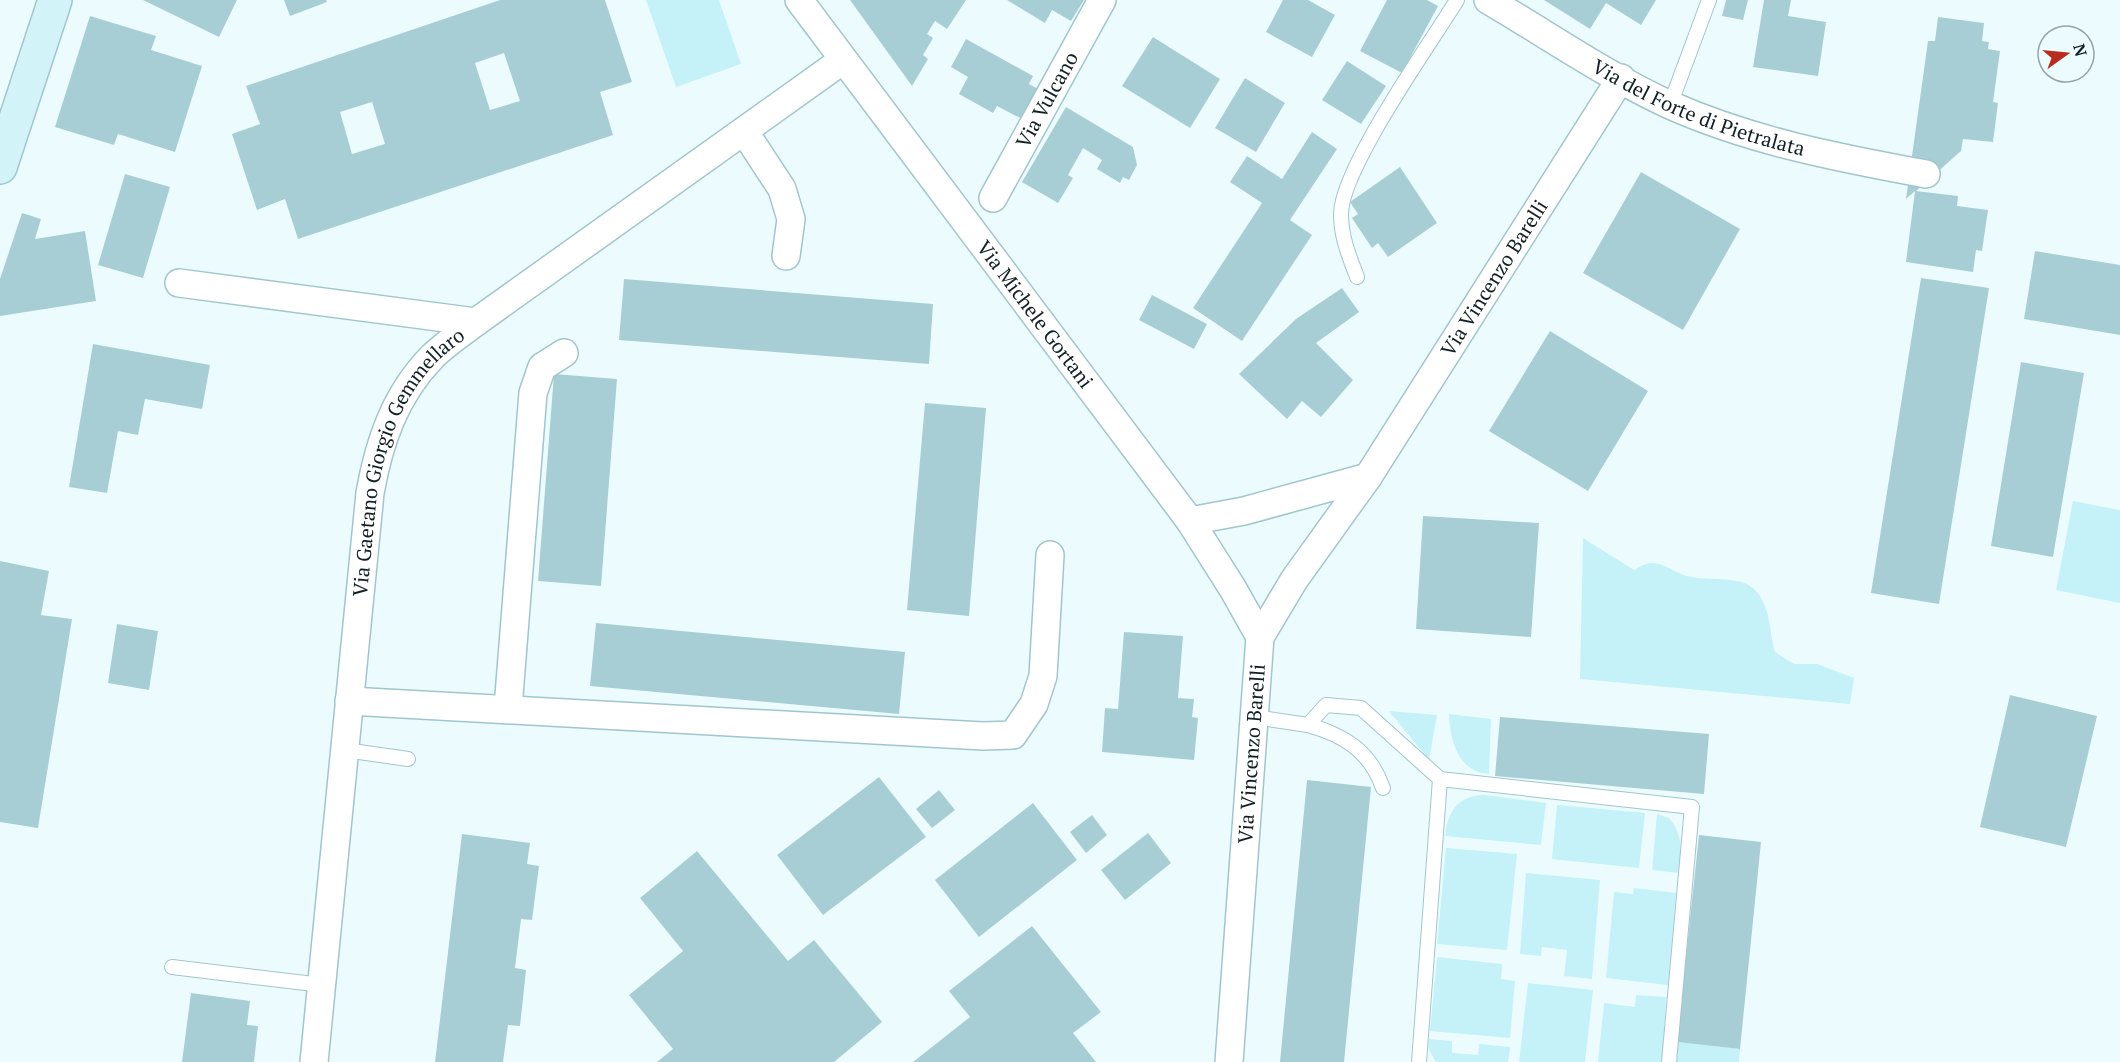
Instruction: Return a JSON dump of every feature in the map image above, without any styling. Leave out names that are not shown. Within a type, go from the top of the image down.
[{"type":"street","points":[[0,167],[55,0]]},
{"type":"street","name":"Via Michele Gortani","points":[[799,0],[1190,521],[1260,637]]},
{"type":"street","name":"Via Vulcano","points":[[993,198],[1102,0]]},
{"type":"street","name":"Via del Forte di Pietralata","points":[[1488,0],[1670,105],[1760,137],[1842,158],[1926,174]]},
{"type":"street","name":"Via Gaetano Giorgio Gemmellaro","points":[[314,1062],[370,493],[376,460],[387,424],[404,392],[433,356],[476,322],[843,60]]},
{"type":"street","name":"Via Vincenzo Barelli","points":[[1229,1062],[1260,637],[1294,580],[1368,477],[1621,78]]},
{"type":"street","points":[[744,130],[782,189],[791,219],[786,255]]},
{"type":"street","points":[[179,283],[476,322]]},
{"type":"street","points":[[508,708],[533,393],[542,367],[564,353]]},
{"type":"street","points":[[1190,521],[1244,511],[1368,477]]},
{"type":"street","points":[[350,701],[983,736],[1013,735],[1034,704],[1043,676],[1050,555]]},
{"type":"lane","points":[[1357,277],[1344,243],[1341,212],[1351,180],[1367,143],[1457,0]]},
{"type":"lane","points":[[1670,105],[1708,0]]},
{"type":"lane","points":[[1308,725],[1326,705],[1361,708],[1440,779],[1692,807],[1669,1062]]},
{"type":"lane","points":[[1254,717],[1308,725],[1345,738],[1375,771],[1383,788]]},
{"type":"lane","points":[[345,750],[408,759]]},
{"type":"lane","points":[[1419,1062],[1440,779]]},
{"type":"lane","points":[[172,967],[322,985]]},
{"type":"shaded area","points":[[646,0],[719,0],[741,64],[676,87]]},
{"type":"shaded area","points":[[2073,501],[2120,510],[2120,603],[2056,590]]},
{"type":"shaded area","points":[[1583,538],[1634,570],[1656,563],[1690,577],[1731,580],[1749,585],[1756,591],[1764,605],[1775,652],[1794,664],[1817,664],[1854,678],[1850,704],[1580,679]]},
{"type":"shaded area","points":[[1389,711],[1437,715],[1429,760]]},
{"type":"shaded area","points":[[1449,714],[1491,719],[1489,774],[1470,768],[1463,761],[1451,734]]},
{"type":"shaded area","points":[[1485,795],[1546,803],[1541,845],[1445,836],[1446,827],[1456,806],[1468,798]]},
{"type":"shaded area","points":[[1557,805],[1645,813],[1639,868],[1552,859]]},
{"type":"shaded area","points":[[1657,814],[1669,818],[1677,831],[1680,851],[1678,873],[1652,870]]},
{"type":"shaded area","points":[[1446,848],[1517,854],[1507,950],[1437,944]]},
{"type":"shaded area","points":[[1526,873],[1600,880],[1592,979],[1564,976],[1567,950],[1542,947],[1541,956],[1520,954]]},
{"type":"shaded area","points":[[1634,888],[1676,893],[1668,985],[1606,978],[1614,892],[1633,894]]},
{"type":"shaded area","points":[[1437,957],[1502,964],[1501,979],[1515,981],[1510,1038],[1430,1031]]},
{"type":"shaded area","points":[[1528,983],[1593,990],[1585,1062],[1519,1062]]},
{"type":"shaded area","points":[[1636,995],[1666,997],[1662,1062],[1598,1062],[1604,1003],[1635,1007]]},
{"type":"shaded area","points":[[1429,1039],[1452,1041],[1452,1053],[1478,1055],[1479,1044],[1510,1047],[1508,1062],[1436,1062],[1429,1050]]},
{"type":"shaded area","points":[[1677,1042],[1740,1049],[1739,1062],[1677,1062]]},
{"type":"building","points":[[143,0],[237,0],[219,37]]},
{"type":"building","points":[[284,0],[326,0],[327,2],[290,16]]},
{"type":"building","points":[[500,0],[605,0],[632,82],[600,92],[613,135],[298,239],[285,199],[257,210],[232,134],[260,124],[246,86]],"holes":[[[504,53],[520,101],[490,110],[475,63]],[[372,102],[385,144],[352,154],[340,112]]]},
{"type":"building","points":[[850,0],[966,0],[947,29],[935,21],[927,34],[933,38],[923,55],[928,59],[912,86]]},
{"type":"building","points":[[1007,0],[1084,0],[1071,21],[1052,10],[1045,23]]},
{"type":"building","points":[[1283,0],[1308,0],[1335,15],[1312,57],[1266,32]]},
{"type":"building","points":[[1387,0],[1427,0],[1438,6],[1402,73],[1360,51]]},
{"type":"building","points":[[1544,0],[1656,0],[1641,25],[1606,3],[1590,29]]},
{"type":"building","points":[[1726,0],[1748,0],[1743,20],[1722,16]]},
{"type":"building","points":[[1764,0],[1791,0],[1788,16],[1826,22],[1818,76],[1753,67]]},
{"type":"building","points":[[90,16],[156,36],[151,50],[202,66],[175,152],[118,134],[114,145],[55,127]]},
{"type":"building","points":[[1938,17],[1984,23],[1982,41],[1989,42],[1988,49],[2000,51],[1993,102],[1998,103],[1993,142],[1963,139],[1961,151],[1916,191],[1958,196],[1957,206],[1988,210],[1982,251],[1976,250],[1973,272],[1906,262],[1915,191],[1906,199],[1928,41],[1935,41]]},
{"type":"building","points":[[1153,37],[1220,79],[1190,128],[1122,86]]},
{"type":"building","points":[[966,39],[1033,76],[1029,84],[1040,90],[1024,120],[997,106],[993,113],[959,94],[968,77],[951,67]]},
{"type":"building","points":[[1347,61],[1386,86],[1361,124],[1322,100]]},
{"type":"building","points":[[1245,78],[1285,103],[1256,152],[1215,128]]},
{"type":"building","points":[[1066,107],[1133,147],[1137,165],[1129,180],[1123,177],[1120,183],[1097,169],[1102,160],[1083,148],[1068,175],[1073,178],[1058,203],[1022,182]]},
{"type":"building","points":[[1312,132],[1337,149],[1290,220],[1312,235],[1242,341],[1193,308],[1262,203],[1230,182],[1247,156],[1282,179]]},
{"type":"building","points":[[1400,167],[1437,223],[1388,257],[1378,243],[1372,248],[1352,218],[1358,214],[1350,202]]},
{"type":"building","points":[[1641,172],[1740,229],[1683,330],[1583,273]]},
{"type":"building","points":[[125,174],[170,187],[143,278],[98,265]]},
{"type":"building","points":[[22,213],[41,219],[35,239],[85,231],[96,301],[0,316],[0,279]]},
{"type":"building","points":[[2035,251],[2120,265],[2120,335],[2024,319]]},
{"type":"building","points":[[1921,278],[1989,288],[1939,604],[1871,593]]},
{"type":"building","points":[[624,279],[933,304],[929,364],[619,340]]},
{"type":"building","points":[[1342,288],[1359,312],[1316,343],[1353,380],[1321,417],[1302,401],[1287,419],[1239,374],[1296,319]]},
{"type":"building","points":[[1152,295],[1207,324],[1194,349],[1139,320]]},
{"type":"building","points":[[1550,331],[1648,391],[1588,491],[1489,431]]},
{"type":"building","points":[[93,344],[210,365],[202,409],[145,399],[138,435],[118,431],[107,493],[69,487]]},
{"type":"building","points":[[2021,362],[2084,373],[2053,557],[1991,546]]},
{"type":"building","points":[[554,374],[617,379],[601,586],[538,581]]},
{"type":"building","points":[[925,403],[986,408],[969,616],[907,610]]},
{"type":"building","points":[[1423,516],[1539,523],[1531,637],[1416,629]]},
{"type":"building","points":[[0,561],[49,571],[41,615],[72,619],[38,828],[0,822]]},
{"type":"building","points":[[596,623],[905,652],[899,714],[590,686]]},
{"type":"building","points":[[117,624],[158,631],[149,690],[108,683]]},
{"type":"building","points":[[1124,632],[1183,636],[1178,698],[1194,699],[1192,717],[1198,718],[1194,760],[1102,752],[1105,708],[1118,709]]},
{"type":"building","points":[[2010,695],[2097,716],[2066,847],[1980,827]]},
{"type":"building","points":[[1500,717],[1709,734],[1704,794],[1495,776]]},
{"type":"building","points":[[879,777],[926,837],[823,915],[777,855]]},
{"type":"building","points":[[1307,780],[1371,787],[1344,1062],[1280,1062]]},
{"type":"building","points":[[939,790],[955,810],[932,828],[916,809]]},
{"type":"building","points":[[1033,803],[1077,860],[979,937],[935,880]]},
{"type":"building","points":[[1092,815],[1107,835],[1086,853],[1070,832]]},
{"type":"building","points":[[1148,833],[1171,863],[1125,900],[1101,870]]},
{"type":"building","points":[[462,834],[530,843],[527,864],[539,866],[532,920],[521,919],[515,968],[526,970],[520,1026],[508,1025],[503,1062],[435,1062]]},
{"type":"building","points":[[1699,835],[1761,842],[1740,1049],[1677,1042]]},
{"type":"building","points":[[697,851],[788,961],[814,940],[882,1022],[834,1062],[657,1062],[673,1049],[629,995],[683,951],[640,898]]},
{"type":"building","points":[[1032,926],[1101,1012],[1073,1033],[1096,1062],[913,1062],[970,1017],[949,991]]},
{"type":"building","points":[[191,993],[250,1001],[247,1025],[258,1026],[254,1062],[182,1062]]}]
